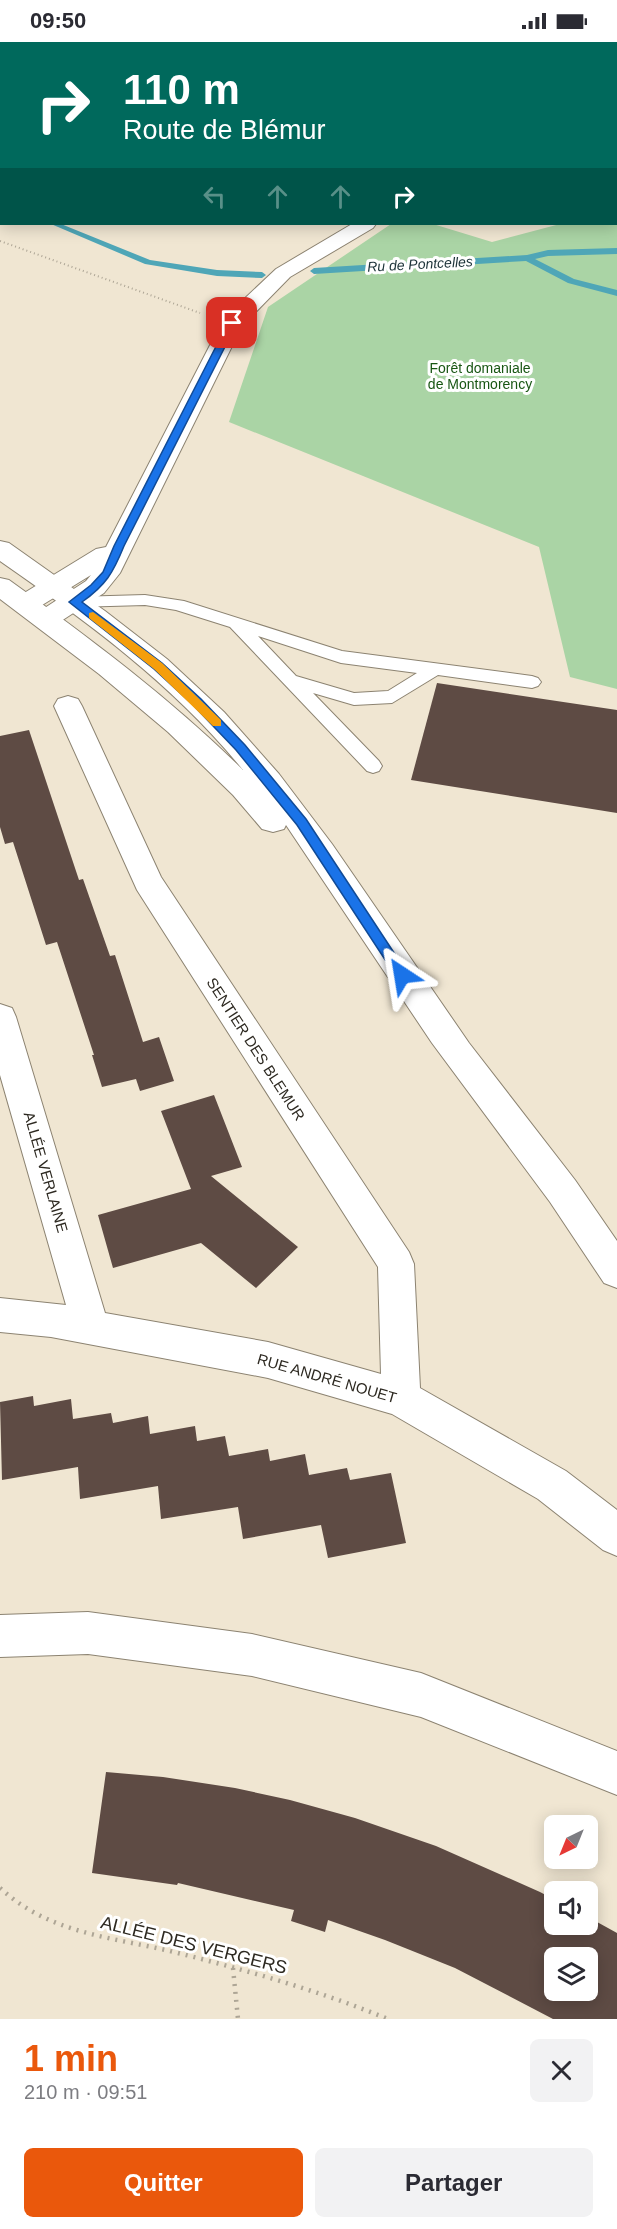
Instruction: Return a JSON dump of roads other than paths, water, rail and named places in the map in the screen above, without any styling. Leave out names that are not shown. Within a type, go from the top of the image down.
[{"type":"street","points":[[36,612],[64,595],[95,587],[107,573],[232,323],[283,273],[364,225]]},
{"type":"street","points":[[0,549],[158,666],[240,747],[301,822],[402,975],[498,1109],[556,1182],[617,1271]]},
{"type":"street","points":[[0,586],[36,612],[193,738],[253,797],[402,975]]},
{"type":"street","name":"SENTIER DES BLEMUR","points":[[68,706],[148,882],[396,1264],[401,1398]]},
{"type":"street","name":"ALLÉE VERLAINE","points":[[0,1017],[91,1328]]},
{"type":"street","points":[[556,1182],[617,1245]]},
{"type":"street","name":"RUE ANDRÉ NOUET","points":[[0,1315],[51,1320],[268,1360],[401,1398],[552,1485],[617,1536]]},
{"type":"street","points":[[0,1635],[88,1633],[252,1655],[421,1695],[617,1773]]},
{"type":"lane","points":[[64,595],[145,600],[178,605],[341,657],[532,682]]},
{"type":"lane","points":[[233,622],[373,766]]},
{"type":"lane","points":[[290,680],[354,699],[392,697],[435,669]]},
{"type":"waterway","name":"Ru de Pontcelles","points":[[57,225],[148,262],[217,273],[262,275]]},
{"type":"waterway","name":"Ru de Pontcelles","points":[[527,258],[548,253],[617,251]]},
{"type":"waterway","name":"Ru de Pontcelles","points":[[314,271],[527,258]]},
{"type":"waterway","name":"Ru de Pontcelles","points":[[527,258],[571,281],[617,293]]},
{"type":"park label","name":"Forêt domaniale de Montmorency","points":[[480,376]]}]
